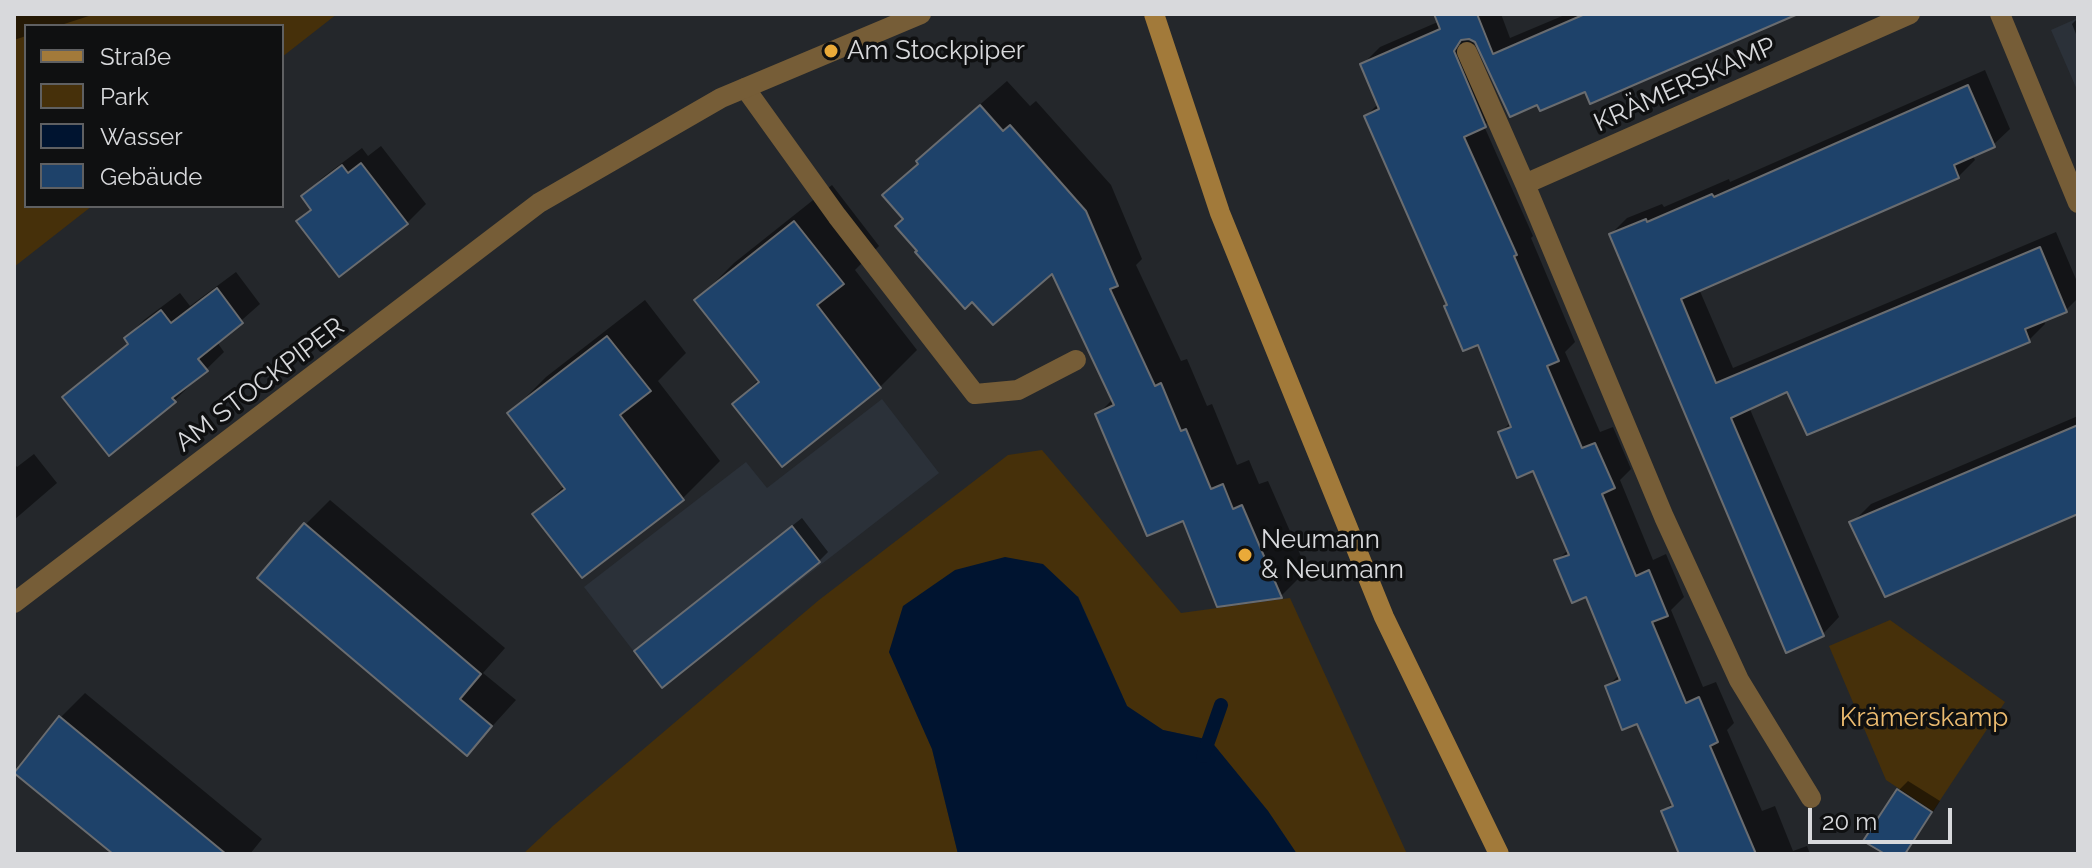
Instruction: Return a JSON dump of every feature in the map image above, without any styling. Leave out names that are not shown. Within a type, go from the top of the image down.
[{"type":"main road","points":[[1154,14],[1220,213],[1384,617],[1499,854]]},
{"type":"street","name":"AM STOCKPIPER","points":[[14,603],[539,203],[721,98],[921,14]]},
{"type":"street","name":"KRÄMERSKAMP","points":[[1525,184],[1910,14]]},
{"type":"street","points":[[2000,14],[2078,203]]},
{"type":"street","points":[[1467,52],[1664,517],[1739,680],[1811,798]]},
{"type":"street","points":[[745,88],[837,216],[975,394],[1018,390],[1076,360]]},
{"type":"shaded area","points":[[2078,18],[2078,92],[2051,30]]},
{"type":"shaded area","points":[[882,399],[939,473],[662,688],[584,587],[746,462],[767,488]]},
{"type":"green space","points":[[14,14],[337,14],[284,55],[284,24],[24,24],[24,208],[89,208],[14,267]]},
{"type":"green space","points":[[1042,450],[1181,613],[1290,598],[1407,854],[1297,854],[1268,811],[1210,740],[1163,730],[1127,706],[1078,596],[889,652],[932,749],[958,854],[523,854],[819,600],[1008,455]]},
{"type":"green space","name":"Krämerskamp","points":[[1890,620],[2005,702],[1933,811],[1886,780],[1829,646]]},
{"type":"water","points":[[1005,557],[1043,564],[1078,597],[1127,706],[1163,730],[1210,740],[1268,811],[1297,854],[958,854],[932,749],[889,652],[903,606],[955,570]]},
{"type":"building","points":[[1434,14],[1477,14],[1493,54],[1585,14],[1798,14],[1590,104],[1585,92],[1540,111],[1537,105],[1510,117],[1475,42],[1461,40],[1454,51],[1486,127],[1464,137],[1517,255],[1514,256],[1559,361],[1547,366],[1582,448],[1595,443],[1615,488],[1602,494],[1636,576],[1649,570],[1668,616],[1652,622],[1686,703],[1699,697],[1718,742],[1710,746],[1756,854],[1679,854],[1661,811],[1673,806],[1637,724],[1622,730],[1605,686],[1620,680],[1586,597],[1572,603],[1554,560],[1569,555],[1533,471],[1517,478],[1498,432],[1511,427],[1478,345],[1463,351],[1444,306],[1447,305],[1364,116],[1379,109],[1360,64],[1440,29]]},
{"type":"building","points":[[1968,85],[1995,147],[1954,165],[1959,178],[1681,299],[1716,383],[2040,247],[2067,312],[2025,329],[2030,342],[1807,435],[1787,392],[1731,418],[1824,636],[1786,653],[1609,234],[1646,219],[1647,222],[1712,194],[1714,197]]},
{"type":"building","points":[[980,105],[1003,131],[1010,125],[1086,211],[1118,286],[1110,289],[1155,386],[1161,383],[1181,431],[1186,429],[1211,489],[1223,484],[1233,509],[1242,505],[1282,598],[1217,607],[1183,521],[1147,536],[1095,414],[1114,405],[1052,274],[993,325],[972,302],[965,309],[895,226],[903,219],[882,195]]},
{"type":"building","points":[[361,163],[408,224],[339,277],[296,221],[311,210],[301,196],[342,165],[348,173]]},
{"type":"building","points":[[794,221],[844,284],[817,305],[881,388],[782,467],[732,404],[759,382],[694,300]]},
{"type":"building","points":[[217,288],[243,323],[198,359],[208,371],[172,398],[176,402],[109,456],[62,397],[128,344],[124,338],[161,310],[171,323]]},
{"type":"building","points":[[607,336],[651,391],[620,415],[684,500],[582,578],[532,514],[565,489],[507,413]]},
{"type":"building","points":[[2078,425],[2078,514],[1885,597],[1849,522]]},
{"type":"building","points":[[304,523],[481,674],[460,699],[492,726],[467,756],[257,578]]},
{"type":"building","points":[[792,526],[820,562],[662,688],[634,651]]},
{"type":"building","points":[[59,716],[226,854],[113,854],[14,773]]},
{"type":"building","points":[[1897,789],[1932,812],[1905,854],[1885,854],[1863,841]]},
{"type":"waterway","points":[[1203,756],[1221,705]]},
{"type":"place","name":"Am Stockpiper","points":[[831,51]]},
{"type":"place","name":"Neumann & Neumann","points":[[1245,555]]}]
